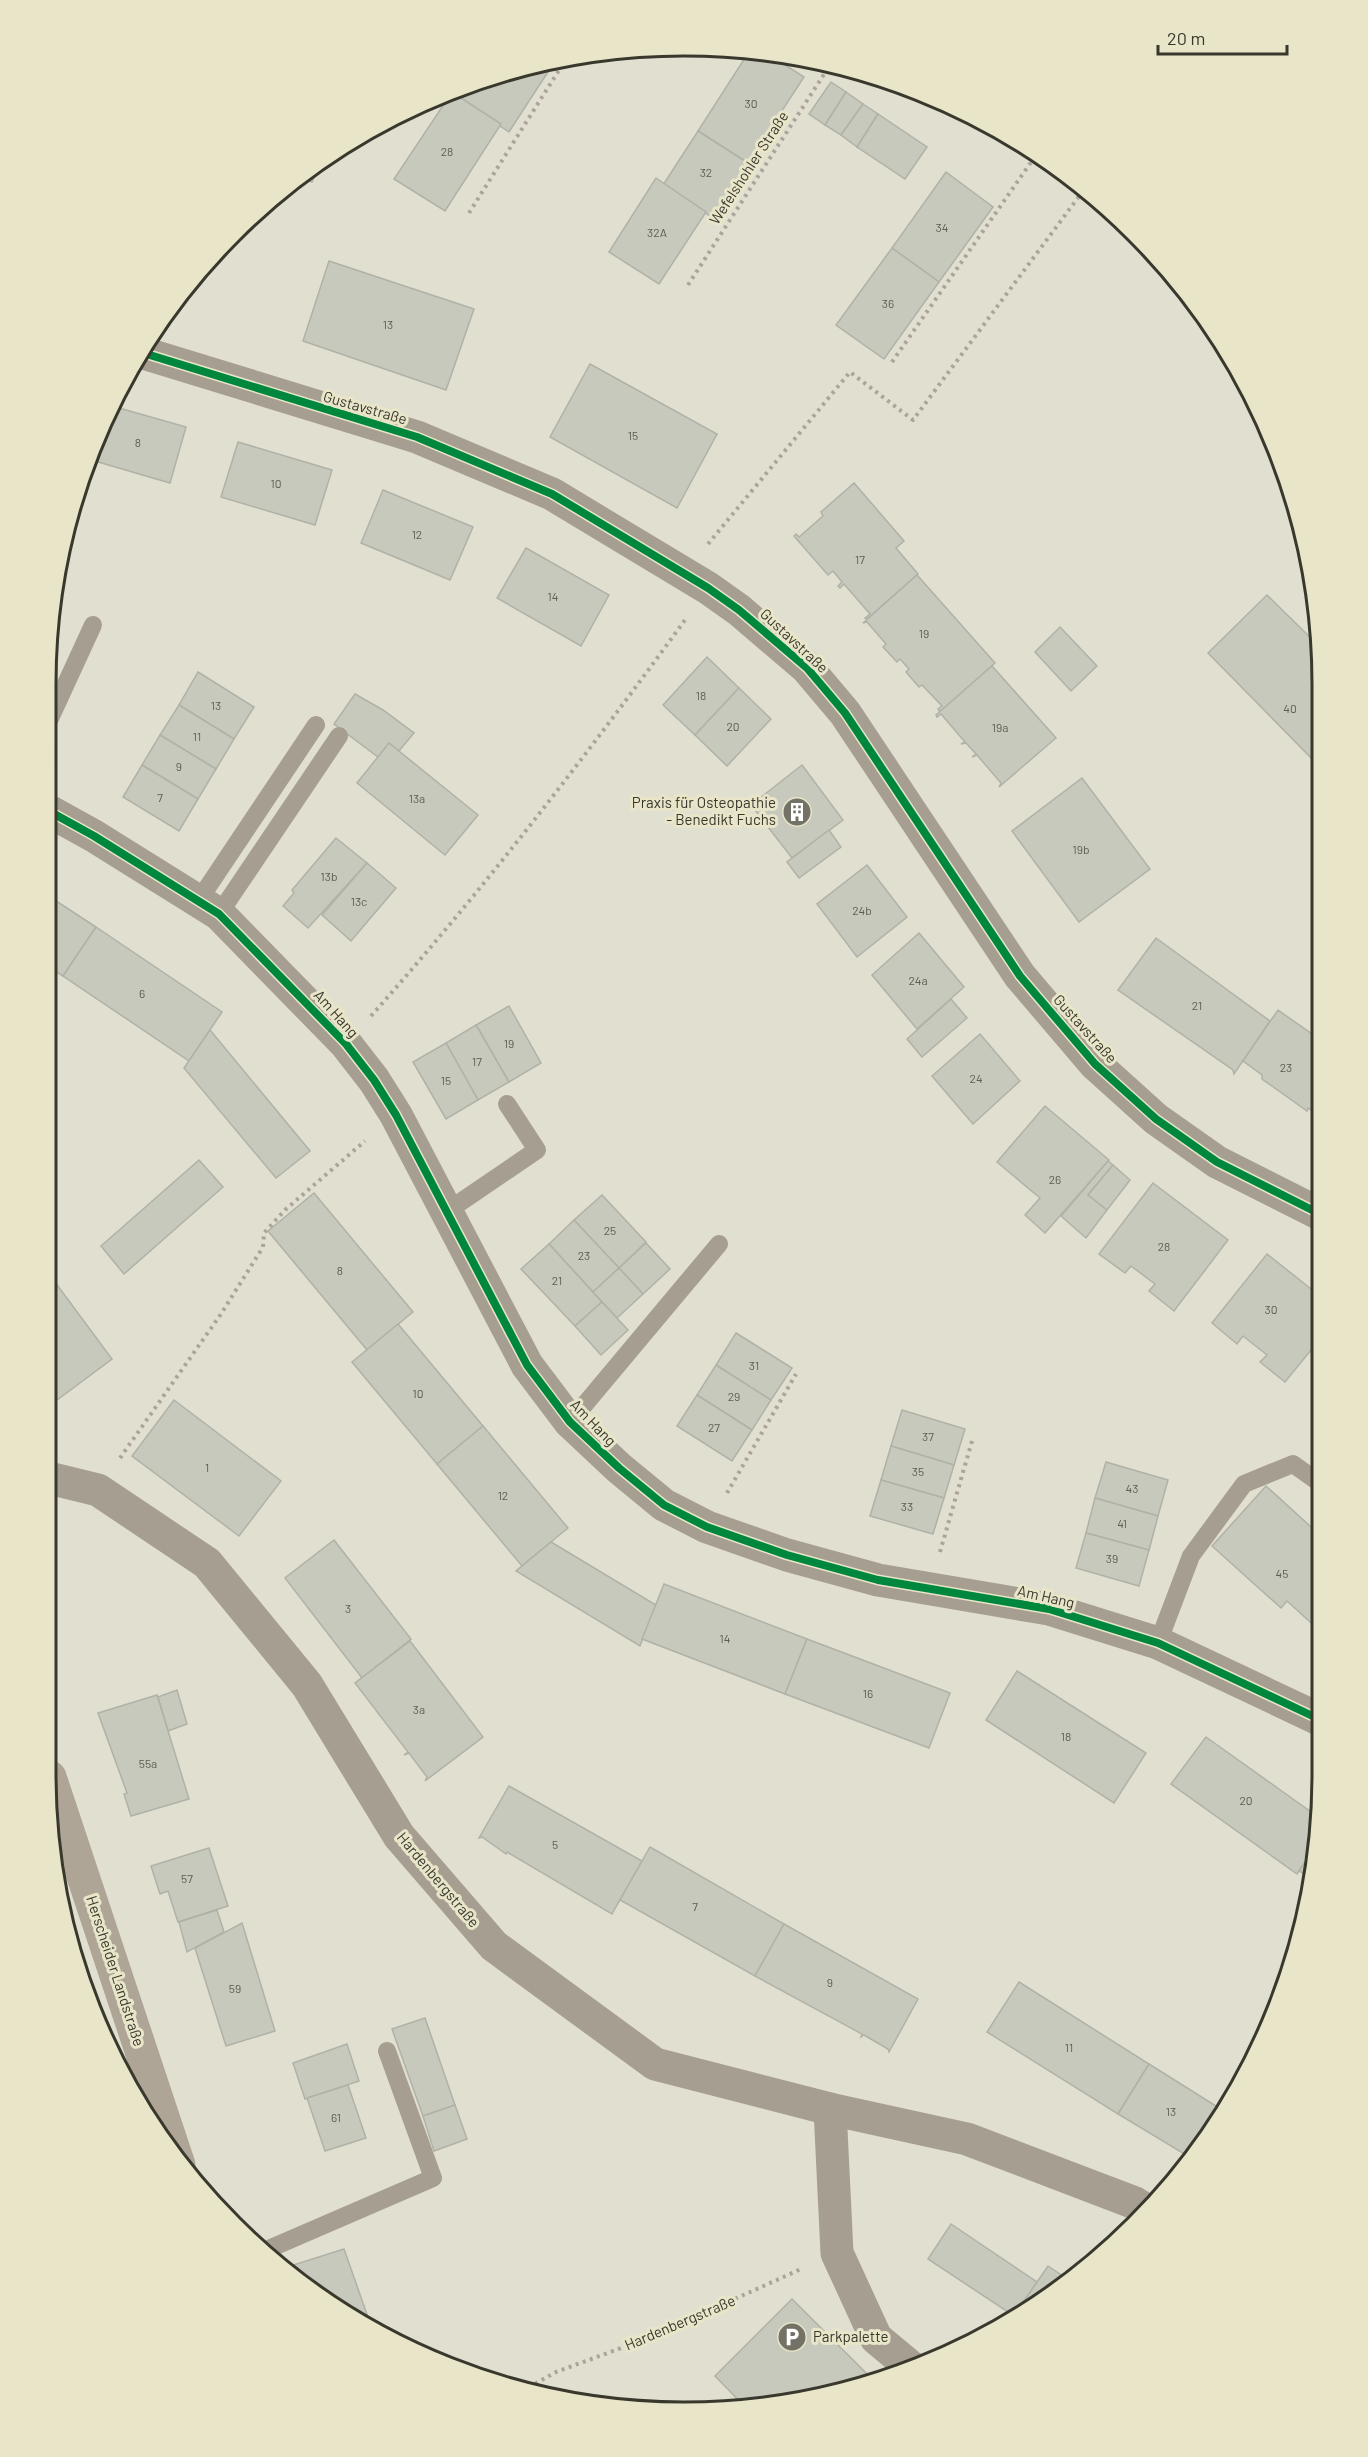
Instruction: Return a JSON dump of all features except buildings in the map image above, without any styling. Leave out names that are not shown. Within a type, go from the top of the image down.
[{"type":"main road","name":"Herscheider Landstraße","points":[[57,1797],[169,2133]]},
{"type":"street","name":"Gustavstraße","points":[[149,355],[417,437],[552,494],[696,580],[766,631],[807,668],[845,712],[1020,976],[1095,1064],[1156,1119],[1217,1162],[1312,1210]]},
{"type":"street","name":"Am Hang","points":[[56,815],[209,907],[346,1044],[374,1080],[396,1115],[527,1365],[570,1422],[619,1468],[664,1505],[707,1527],[787,1556],[878,1580],[1049,1609],[1158,1642],[1312,1716]]},
{"type":"street","name":"Hardenbergstraße","points":[[56,1480],[98,1490],[207,1563],[307,1684],[399,1836],[494,1947],[655,2064],[830,2109],[967,2139],[1139,2206]]},
{"type":"street","points":[[830,2109],[837,2253],[876,2337],[904,2361]]},
{"type":"lane","points":[[56,705],[93,625]]},
{"type":"lane","points":[[209,907],[316,725]]},
{"type":"lane","points":[[209,907],[339,736]]},
{"type":"lane","points":[[446,1212],[537,1150],[507,1104]]},
{"type":"lane","name":"Am Hang","points":[[570,1422],[719,1244]]},
{"type":"lane","points":[[1158,1642],[1191,1556],[1244,1484],[1293,1464],[1312,1478]]},
{"type":"lane","points":[[272,2248],[433,2178],[387,2051]]},
{"type":"path","points":[[469,213],[561,68]]},
{"type":"path","points":[[892,362],[1032,161]]},
{"type":"path","points":[[346,1044],[426,955],[624,703],[696,580],[850,372],[913,420],[1080,196]]},
{"type":"path","points":[[98,1490],[221,1314],[263,1247],[264,1233],[285,1210],[396,1115]]},
{"type":"path","points":[[707,1527],[796,1374]]},
{"type":"path","points":[[929,1589],[972,1441]]},
{"type":"cycle path","points":[[149,355],[417,437],[552,494],[708,588],[739,610],[807,668],[845,713],[1020,976],[1095,1064],[1156,1119],[1217,1162],[1312,1210]]},
{"type":"cycle path","points":[[56,815],[219,914],[346,1044],[374,1080],[396,1115],[527,1365],[570,1422],[619,1468],[664,1505],[707,1527],[787,1555],[878,1580],[1049,1609],[1158,1643],[1312,1716]]},
{"type":"place","name":"Praxis für Osteopathie - Benedikt Fuchs","points":[[797,812]]},
{"type":"place","name":"Parkpalette","points":[[792,2337]]}]
